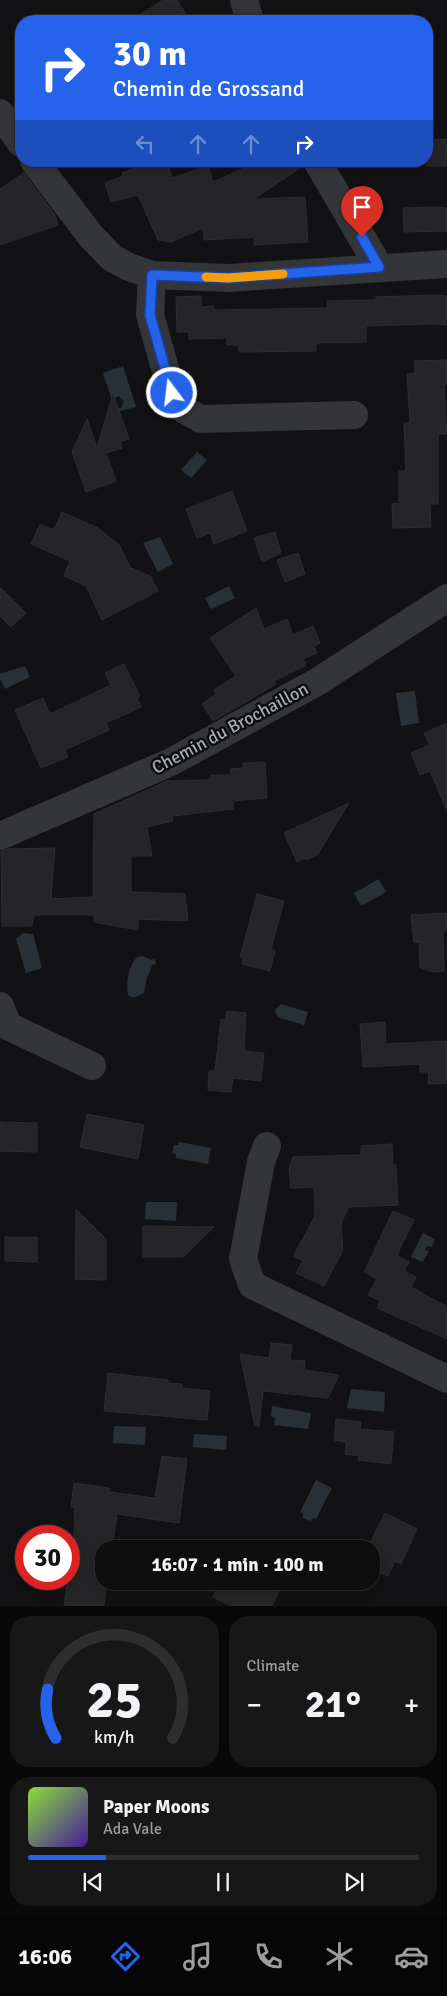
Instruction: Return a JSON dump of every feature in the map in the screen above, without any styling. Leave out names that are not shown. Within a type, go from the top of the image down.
[{"type":"street","points":[[244,0],[248,15]]},
{"type":"street","points":[[0,113],[15,134]]},
{"type":"street","points":[[38,167],[90,236],[112,258],[129,267],[152,275],[228,278],[447,264]]},
{"type":"street","points":[[321,167],[379,267]]},
{"type":"street","points":[[152,275],[150,315],[172,393],[183,408],[201,419],[354,415]]},
{"type":"street","name":"Chemin du Brochaillon","points":[[0,836],[170,762],[317,682],[447,598]]},
{"type":"street","points":[[3,1022],[92,1066]]},
{"type":"street","points":[[267,1146],[261,1162],[243,1259],[252,1285],[447,1379]]},
{"type":"shaded area","points":[[123,366],[136,407],[116,412],[116,409],[121,408],[124,401],[119,396],[112,400],[103,373]]},
{"type":"shaded area","points":[[197,452],[207,460],[191,478],[181,470]]},
{"type":"shaded area","points":[[160,537],[173,564],[158,572],[143,543]]},
{"type":"shaded area","points":[[229,586],[235,598],[211,609],[205,598]]},
{"type":"shaded area","points":[[25,666],[30,677],[5,689],[0,679],[0,674]]},
{"type":"shaded area","points":[[415,691],[419,723],[401,726],[396,693]]},
{"type":"shaded area","points":[[379,879],[386,892],[361,906],[354,893]]},
{"type":"shaded area","points":[[23,933],[33,934],[42,968],[26,973],[16,939]]},
{"type":"shaded area","points":[[142,956],[151,960],[155,959],[156,964],[152,965],[147,977],[144,993],[133,998],[128,995],[128,975],[136,958]]},
{"type":"shaded area","points":[[281,1004],[308,1012],[304,1025],[277,1017],[275,1010]]},
{"type":"shaded area","points":[[179,1142],[211,1148],[208,1164],[176,1158],[176,1154],[172,1153],[174,1145],[178,1145]]},
{"type":"shaded area","points":[[146,1202],[177,1202],[176,1221],[145,1219]]},
{"type":"shaded area","points":[[423,1233],[435,1239],[432,1247],[427,1246],[425,1250],[429,1251],[423,1262],[411,1257]]},
{"type":"shaded area","points":[[351,1389],[385,1392],[384,1412],[347,1408]]},
{"type":"shaded area","points":[[272,1406],[311,1413],[308,1429],[274,1425],[275,1419],[271,1416]]},
{"type":"shaded area","points":[[114,1426],[146,1427],[145,1445],[113,1443]]},
{"type":"shaded area","points":[[194,1434],[227,1436],[226,1450],[193,1447]]},
{"type":"shaded area","points":[[316,1480],[332,1488],[316,1519],[313,1518],[310,1521],[303,1518],[303,1513],[300,1512]]},
{"type":"building","points":[[163,0],[177,0],[186,15],[139,15]]},
{"type":"building","points":[[447,139],[447,166],[433,166],[433,140]]},
{"type":"building","points":[[138,167],[169,167],[172,178],[208,167],[213,182],[247,167],[302,167],[254,199],[305,197],[308,242],[254,245],[254,237],[204,240],[203,228],[171,242],[158,240],[138,195],[111,202],[105,183],[123,176],[122,173]]},
{"type":"building","points":[[24,173],[55,215],[58,225],[0,245],[0,189]]},
{"type":"building","points":[[403,208],[447,208],[447,231],[404,232]]},
{"type":"building","points":[[201,296],[201,307],[214,306],[214,310],[327,308],[327,301],[376,300],[376,297],[447,296],[447,325],[366,326],[366,342],[316,343],[316,351],[239,352],[239,345],[227,345],[227,338],[189,339],[189,332],[177,332],[176,297]]},
{"type":"building","points":[[447,360],[447,384],[444,384],[447,434],[438,434],[438,504],[430,504],[431,527],[393,528],[392,504],[399,503],[399,471],[406,471],[404,423],[410,423],[407,374],[415,373],[414,361]]},
{"type":"building","points":[[113,394],[129,439],[120,442],[122,448],[106,453],[116,481],[86,492],[72,452],[87,419],[97,448]]},
{"type":"building","points":[[232,491],[247,531],[214,544],[210,533],[197,538],[186,509]]},
{"type":"building","points":[[62,512],[98,528],[119,545],[131,568],[150,576],[158,591],[102,620],[86,586],[64,576],[70,561],[31,544],[40,524],[54,530]]},
{"type":"building","points":[[275,532],[281,553],[262,562],[254,538]]},
{"type":"building","points":[[298,553],[305,574],[285,582],[277,560]]},
{"type":"building","points":[[0,587],[26,613],[11,627],[0,616]]},
{"type":"building","points":[[256,608],[264,629],[287,619],[293,635],[313,626],[320,643],[314,646],[317,653],[303,659],[306,665],[274,681],[276,684],[213,721],[202,704],[216,694],[214,690],[236,676],[210,638]]},
{"type":"building","points":[[124,664],[140,696],[137,698],[141,707],[106,723],[109,730],[65,750],[68,757],[41,768],[15,710],[43,698],[50,714],[111,685],[105,673]]},
{"type":"building","points":[[447,723],[447,811],[430,771],[420,775],[411,753],[430,745],[424,733]]},
{"type":"building","points":[[265,762],[267,798],[233,801],[233,809],[172,816],[173,821],[147,827],[152,856],[131,856],[131,892],[185,894],[188,921],[138,919],[138,930],[94,922],[94,915],[34,915],[32,926],[2,926],[1,851],[9,849],[55,848],[51,899],[93,897],[94,814],[167,781],[211,780],[211,775],[231,775],[230,769],[243,768],[243,763]]},
{"type":"building","points":[[349,803],[317,855],[297,862],[284,833]]},
{"type":"building","points":[[257,894],[284,901],[271,949],[275,951],[270,971],[242,964],[244,958],[240,957]]},
{"type":"building","points":[[447,913],[447,931],[443,932],[444,971],[432,972],[420,967],[419,942],[414,943],[411,915]]},
{"type":"building","points":[[227,1011],[246,1013],[244,1051],[264,1053],[261,1081],[233,1078],[231,1092],[208,1090],[209,1071],[215,1071],[221,1019],[225,1020]]},
{"type":"building","points":[[385,1022],[386,1044],[447,1041],[447,1083],[428,1084],[429,1072],[420,1072],[420,1064],[363,1067],[360,1024]]},
{"type":"building","points":[[87,1114],[144,1125],[138,1159],[80,1147]]},
{"type":"building","points":[[0,1122],[37,1123],[37,1152],[0,1151]]},
{"type":"building","points":[[392,1144],[393,1165],[396,1165],[398,1205],[349,1207],[341,1223],[343,1250],[324,1286],[296,1273],[303,1260],[293,1257],[315,1216],[314,1187],[291,1188],[289,1168],[293,1157],[361,1155],[361,1146]]},
{"type":"building","points":[[76,1209],[106,1239],[106,1280],[75,1279]]},
{"type":"building","points":[[393,1211],[414,1220],[397,1255],[409,1262],[404,1271],[416,1277],[411,1287],[447,1307],[447,1339],[377,1308],[380,1301],[368,1295],[377,1279],[364,1272]]},
{"type":"building","points":[[143,1226],[214,1227],[183,1257],[143,1257]]},
{"type":"building","points":[[5,1237],[37,1237],[37,1262],[5,1261]]},
{"type":"building","points":[[271,1343],[292,1345],[290,1360],[305,1361],[304,1370],[339,1375],[328,1398],[263,1391],[259,1426],[255,1426],[240,1354],[269,1358]]},
{"type":"building","points":[[108,1373],[168,1380],[168,1383],[182,1384],[182,1388],[210,1391],[207,1420],[104,1411]]},
{"type":"building","points":[[336,1419],[361,1422],[360,1429],[394,1432],[391,1464],[358,1460],[359,1456],[345,1454],[346,1442],[334,1440]]},
{"type":"building","points":[[162,1456],[187,1459],[179,1523],[117,1514],[113,1540],[95,1540],[95,1590],[106,1590],[104,1606],[64,1606],[66,1590],[80,1590],[80,1525],[74,1525],[75,1508],[71,1507],[74,1483],[109,1488],[109,1492],[155,1498]]},
{"type":"building","points":[[385,1513],[417,1529],[401,1564],[395,1561],[388,1576],[380,1572],[380,1540],[372,1540]]},
{"type":"building","points":[[216,1590],[280,1590],[272,1606],[231,1606],[213,1597]]},
{"type":"slow traffic","points":[[206,277],[228,278],[283,274]]},
{"type":"route","points":[[172,393],[150,315],[152,275],[228,278],[379,267],[362,237]]}]
